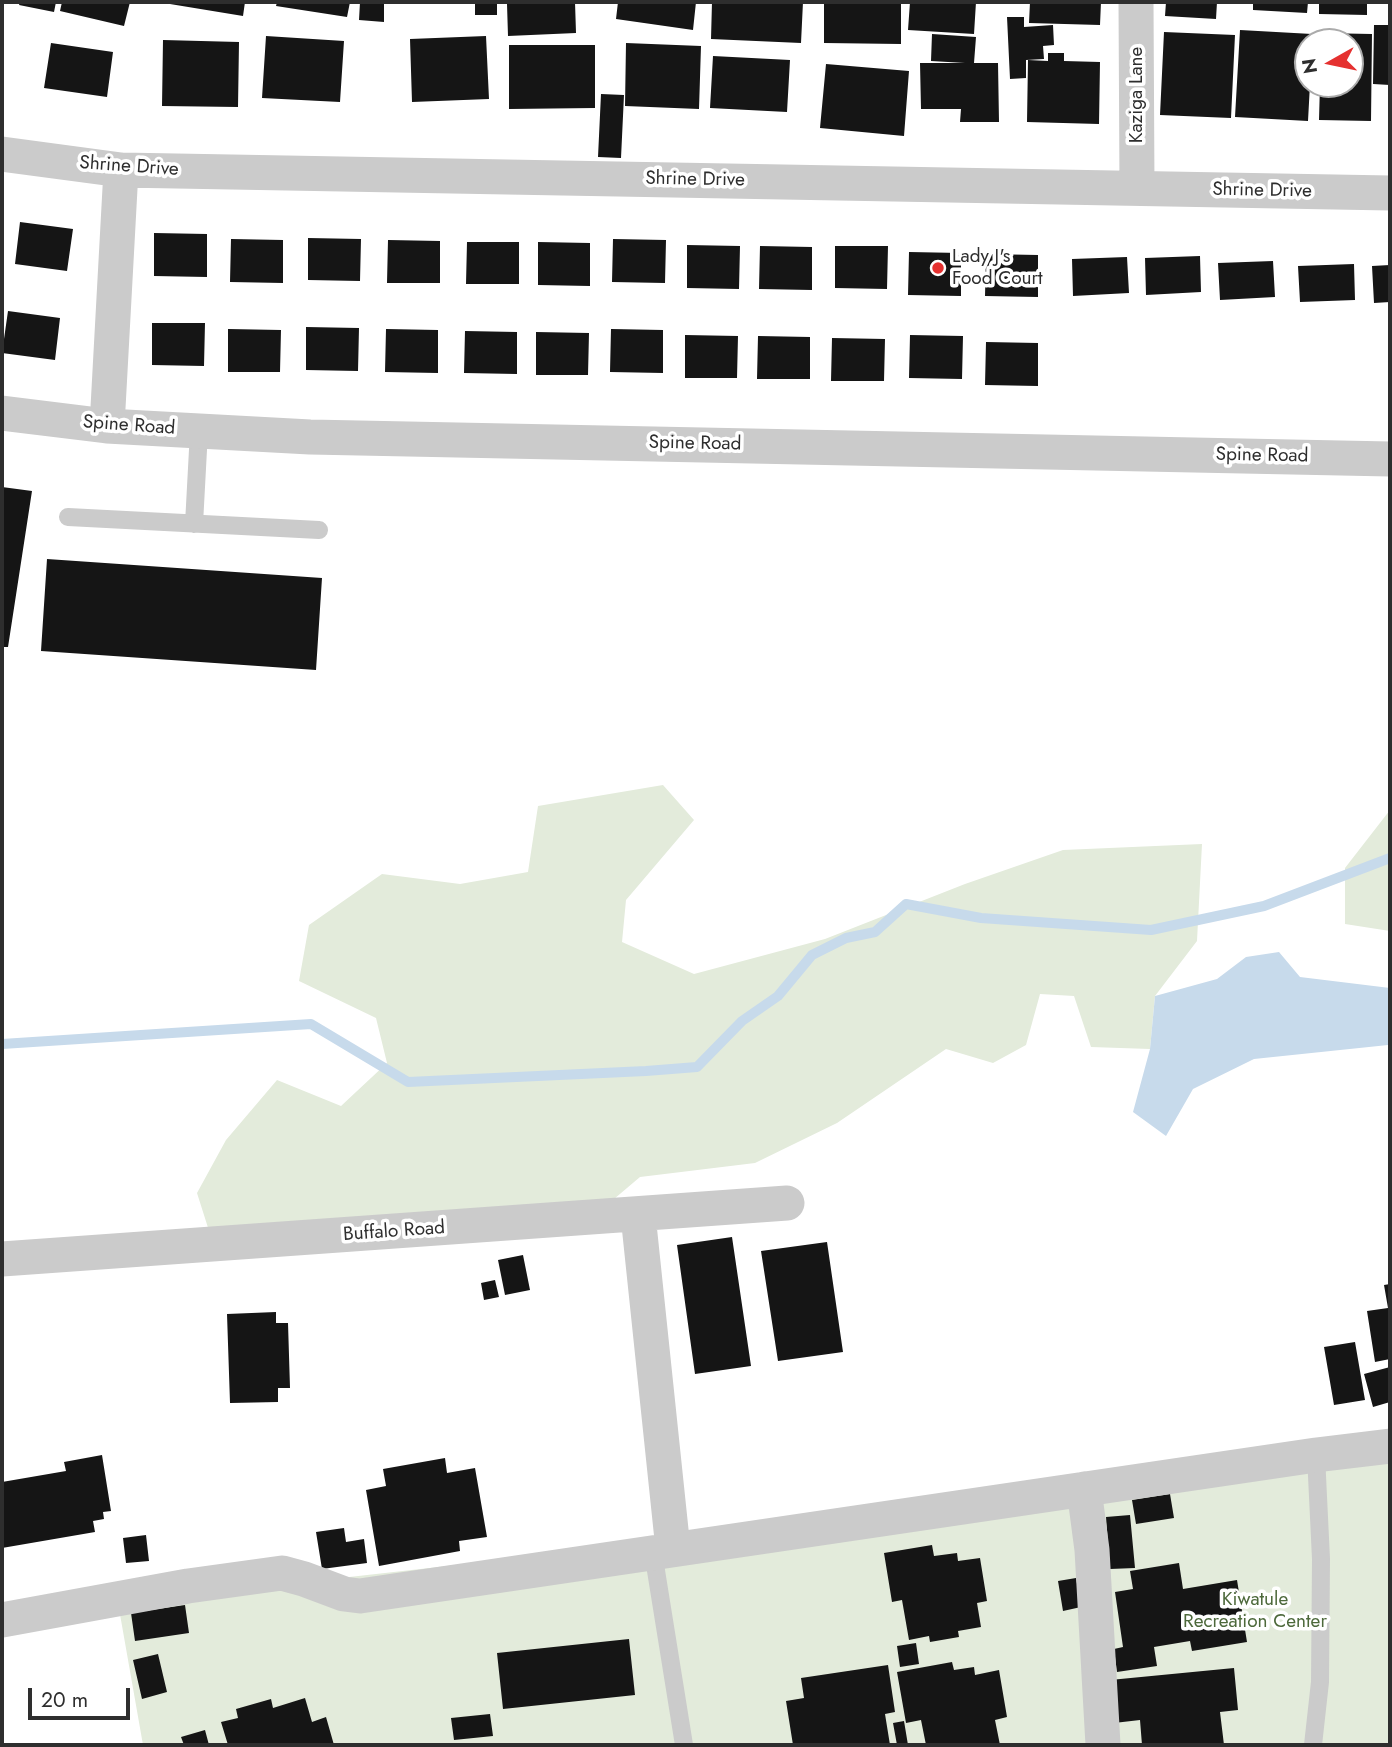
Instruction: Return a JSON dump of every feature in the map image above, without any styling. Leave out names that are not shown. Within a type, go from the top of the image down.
[{"type":"street","name":"Kaziga Lane","points":[[1136,2],[1137,188]]},
{"type":"street","name":"Shrine Drive","points":[[2,154],[121,170],[1390,193]]},
{"type":"street","points":[[107,426],[121,170]]},
{"type":"street","name":"Spine Road","points":[[2,413],[107,426],[324,437],[1390,459]]},
{"type":"street","name":"Buffalo Road","points":[[2,1259],[787,1203]]},
{"type":"street","points":[[638,1215],[663,1551]]},
{"type":"street","points":[[2,1620],[282,1573],[304,1578],[344,1594],[360,1596],[1390,1446]]},
{"type":"street","points":[[1084,1489],[1092,1550],[1103,1745]]},
{"type":"lane","points":[[194,524],[199,431]]},
{"type":"lane","points":[[68,517],[319,530]]},
{"type":"lane","points":[[1313,1745],[1320,1668],[1321,1559],[1316,1455]]},
{"type":"lane","points":[[663,1551],[684,1745]]},
{"type":"green space","points":[[663,785],[694,820],[626,900],[622,942],[694,974],[825,939],[965,884],[1063,850],[1202,844],[1197,941],[1155,996],[1150,1049],[1091,1047],[1074,996],[1040,994],[1026,1045],[993,1063],[946,1049],[837,1123],[755,1163],[640,1177],[614,1199],[210,1234],[197,1193],[226,1140],[277,1080],[341,1106],[387,1063],[376,1018],[299,981],[309,925],[382,874],[460,884],[528,872],[538,806]]},
{"type":"green space","points":[[1390,810],[1390,931],[1345,924],[1345,868]]},
{"type":"green space","name":"Kiwatule Recreation Center","points":[[1390,1460],[1390,1745],[143,1745],[118,1603]]},
{"type":"water","points":[[1279,952],[1300,977],[1390,988],[1388,1045],[1254,1059],[1193,1089],[1166,1136],[1133,1112],[1150,1049],[1155,996],[1217,979],[1246,957]]},
{"type":"building","points":[[20,2],[56,2],[54,12],[19,5]]},
{"type":"building","points":[[62,2],[130,2],[124,26],[60,11]]},
{"type":"building","points":[[170,2],[245,2],[243,16]]},
{"type":"building","points":[[277,2],[350,2],[347,17],[276,6]]},
{"type":"building","points":[[360,2],[384,2],[384,22],[359,20]]},
{"type":"building","points":[[475,2],[497,2],[497,15],[475,15]]},
{"type":"building","points":[[575,2],[576,33],[508,36],[507,4]]},
{"type":"building","points":[[618,2],[696,2],[693,30],[616,19]]},
{"type":"building","points":[[712,2],[803,2],[801,43],[711,39]]},
{"type":"building","points":[[824,2],[901,2],[901,44],[824,43]]},
{"type":"building","points":[[910,2],[976,2],[974,34],[908,30]]},
{"type":"building","points":[[1030,2],[1101,2],[1100,25],[1029,23]]},
{"type":"building","points":[[1166,2],[1217,2],[1216,19],[1165,16]]},
{"type":"building","points":[[1253,2],[1308,2],[1307,13],[1253,10]]},
{"type":"building","points":[[1319,2],[1367,2],[1367,15],[1319,14]]},
{"type":"building","points":[[1007,17],[1024,17],[1024,27],[1053,25],[1054,45],[1043,46],[1044,59],[1026,60],[1026,78],[1010,79]]},
{"type":"building","points":[[1374,25],[1390,25],[1390,85],[1373,84]]},
{"type":"building","points":[[1240,30],[1294,33],[1294,98],[1309,98],[1308,121],[1235,117]]},
{"type":"building","points":[[1164,32],[1235,35],[1231,118],[1160,115]]},
{"type":"building","points":[[932,34],[976,37],[974,63],[998,63],[999,122],[960,122],[961,109],[921,109],[920,63],[965,63],[931,61]]},
{"type":"building","points":[[1364,34],[1372,34],[1371,121],[1319,120],[1320,98],[1364,98]]},
{"type":"building","points":[[266,36],[344,41],[340,102],[262,98]]},
{"type":"building","points":[[486,36],[489,99],[412,102],[410,39]]},
{"type":"building","points":[[163,40],[239,42],[238,107],[162,106]]},
{"type":"building","points":[[51,43],[113,52],[107,97],[44,88]]},
{"type":"building","points":[[626,43],[701,46],[699,109],[625,106]]},
{"type":"building","points":[[509,45],[595,45],[595,108],[509,109]]},
{"type":"building","points":[[1048,53],[1064,53],[1064,61],[1100,62],[1099,124],[1027,122],[1028,60],[1048,61]]},
{"type":"building","points":[[713,56],[790,60],[787,112],[710,108]]},
{"type":"building","points":[[826,64],[909,71],[904,136],[820,128]]},
{"type":"building","points":[[601,94],[624,95],[621,158],[598,157]]},
{"type":"building","points":[[20,222],[73,229],[67,271],[15,264]]},
{"type":"building","points":[[154,233],[207,234],[207,277],[154,276]]},
{"type":"building","points":[[308,238],[361,239],[360,281],[308,280]]},
{"type":"building","points":[[231,239],[283,240],[283,283],[230,282]]},
{"type":"building","points":[[613,239],[666,240],[665,283],[612,282]]},
{"type":"building","points":[[388,240],[440,241],[440,283],[387,283]]},
{"type":"building","points":[[467,242],[519,242],[519,284],[466,284]]},
{"type":"building","points":[[538,242],[590,243],[590,286],[538,285]]},
{"type":"building","points":[[687,245],[740,246],[739,289],[687,288]]},
{"type":"building","points":[[760,246],[812,247],[812,290],[759,289]]},
{"type":"building","points":[[835,246],[888,246],[887,289],[835,288]]},
{"type":"building","points":[[909,252],[961,253],[961,296],[908,295]]},
{"type":"building","points":[[986,254],[1038,255],[1038,297],[985,296]]},
{"type":"building","points":[[1200,256],[1201,292],[1146,295],[1145,258]]},
{"type":"building","points":[[1127,257],[1129,293],[1073,296],[1072,259]]},
{"type":"building","points":[[1273,261],[1275,297],[1220,300],[1218,263]]},
{"type":"building","points":[[1354,264],[1355,300],[1300,302],[1298,266]]},
{"type":"building","points":[[1390,265],[1390,302],[1374,303],[1372,266]]},
{"type":"building","points":[[8,311],[60,318],[55,360],[2,353]]},
{"type":"building","points":[[152,323],[205,323],[204,366],[152,365]]},
{"type":"building","points":[[306,327],[359,328],[358,371],[306,370]]},
{"type":"building","points":[[228,329],[281,330],[280,372],[228,372]]},
{"type":"building","points":[[386,329],[438,330],[438,373],[385,372]]},
{"type":"building","points":[[611,329],[663,330],[663,373],[610,372]]},
{"type":"building","points":[[465,331],[517,332],[517,374],[464,373]]},
{"type":"building","points":[[536,332],[589,333],[588,375],[536,375]]},
{"type":"building","points":[[685,335],[738,336],[737,378],[685,378]]},
{"type":"building","points":[[910,335],[963,336],[962,379],[909,378]]},
{"type":"building","points":[[758,336],[810,337],[810,379],[757,379]]},
{"type":"building","points":[[832,338],[885,339],[884,381],[831,381]]},
{"type":"building","points":[[986,342],[1038,343],[1038,386],[985,385]]},
{"type":"building","points":[[2,487],[32,491],[8,647],[2,647]]},
{"type":"building","points":[[47,559],[322,578],[316,670],[41,651]]},
{"type":"building","points":[[732,1237],[751,1366],[695,1374],[677,1245]]},
{"type":"building","points":[[827,1242],[843,1352],[778,1361],[761,1251]]},
{"type":"building","points":[[523,1255],[530,1290],[505,1295],[498,1260]]},
{"type":"building","points":[[495,1280],[499,1297],[484,1300],[481,1283]]},
{"type":"building","points":[[1390,1284],[1390,1359],[1375,1362],[1367,1311],[1388,1308],[1384,1285]]},
{"type":"building","points":[[276,1312],[276,1323],[288,1323],[290,1388],[278,1388],[278,1402],[230,1403],[227,1314]]},
{"type":"building","points":[[1355,1342],[1365,1400],[1334,1405],[1324,1347]]},
{"type":"building","points":[[1390,1367],[1390,1402],[1373,1407],[1364,1374]]},
{"type":"building","points":[[102,1455],[111,1511],[103,1512],[104,1519],[93,1521],[95,1532],[2,1548],[2,1482],[66,1471],[64,1462]]},
{"type":"building","points":[[445,1458],[447,1473],[475,1468],[487,1537],[459,1541],[460,1551],[379,1566],[366,1490],[386,1486],[383,1469]]},
{"type":"building","points":[[1170,1494],[1174,1518],[1136,1524],[1132,1500]]},
{"type":"building","points":[[1130,1515],[1135,1568],[1110,1569],[1106,1517]]},
{"type":"building","points":[[344,1528],[346,1542],[364,1539],[367,1563],[322,1569],[316,1532]]},
{"type":"building","points":[[146,1535],[149,1561],[126,1563],[123,1538]]},
{"type":"building","points":[[932,1545],[934,1556],[957,1553],[958,1561],[980,1558],[987,1601],[977,1603],[981,1627],[958,1631],[959,1637],[930,1642],[929,1636],[909,1640],[902,1600],[892,1602],[884,1553]]},
{"type":"building","points":[[1179,1563],[1183,1589],[1237,1580],[1247,1642],[1192,1651],[1190,1641],[1154,1647],[1157,1666],[1117,1672],[1114,1649],[1123,1647],[1115,1592],[1133,1589],[1130,1571]]},
{"type":"building","points":[[1076,1578],[1081,1607],[1063,1611],[1058,1581]]},
{"type":"building","points":[[185,1605],[189,1633],[135,1641],[131,1613]]},
{"type":"building","points":[[629,1639],[635,1695],[503,1709],[497,1653]]},
{"type":"building","points":[[916,1643],[919,1664],[900,1667],[897,1646]]},
{"type":"building","points":[[158,1654],[167,1692],[142,1699],[133,1660]]},
{"type":"building","points":[[952,1662],[954,1670],[974,1667],[975,1675],[999,1670],[1007,1717],[995,1720],[1000,1745],[926,1745],[921,1720],[906,1723],[897,1672]]},
{"type":"building","points":[[888,1665],[895,1712],[885,1714],[890,1745],[793,1745],[786,1701],[804,1698],[801,1678]]},
{"type":"building","points":[[1234,1668],[1238,1710],[1220,1712],[1224,1745],[1142,1745],[1140,1720],[1114,1723],[1110,1680]]},
{"type":"building","points":[[305,1698],[312,1722],[326,1717],[334,1745],[228,1745],[221,1722],[238,1718],[236,1709],[271,1699],[273,1708]]},
{"type":"building","points":[[490,1714],[493,1736],[454,1740],[451,1718]]},
{"type":"building","points":[[904,1721],[908,1745],[897,1745],[893,1723]]},
{"type":"building","points":[[205,1730],[209,1745],[184,1745],[181,1737]]},
{"type":"waterway","points":[[2,1044],[311,1024],[408,1082],[697,1067],[742,1021],[778,996],[812,955],[846,938],[875,932],[906,904],[981,918],[1151,930],[1264,906],[1390,858]]},
{"type":"place","name":"Lady J's Food Court","points":[[938,268]]}]
